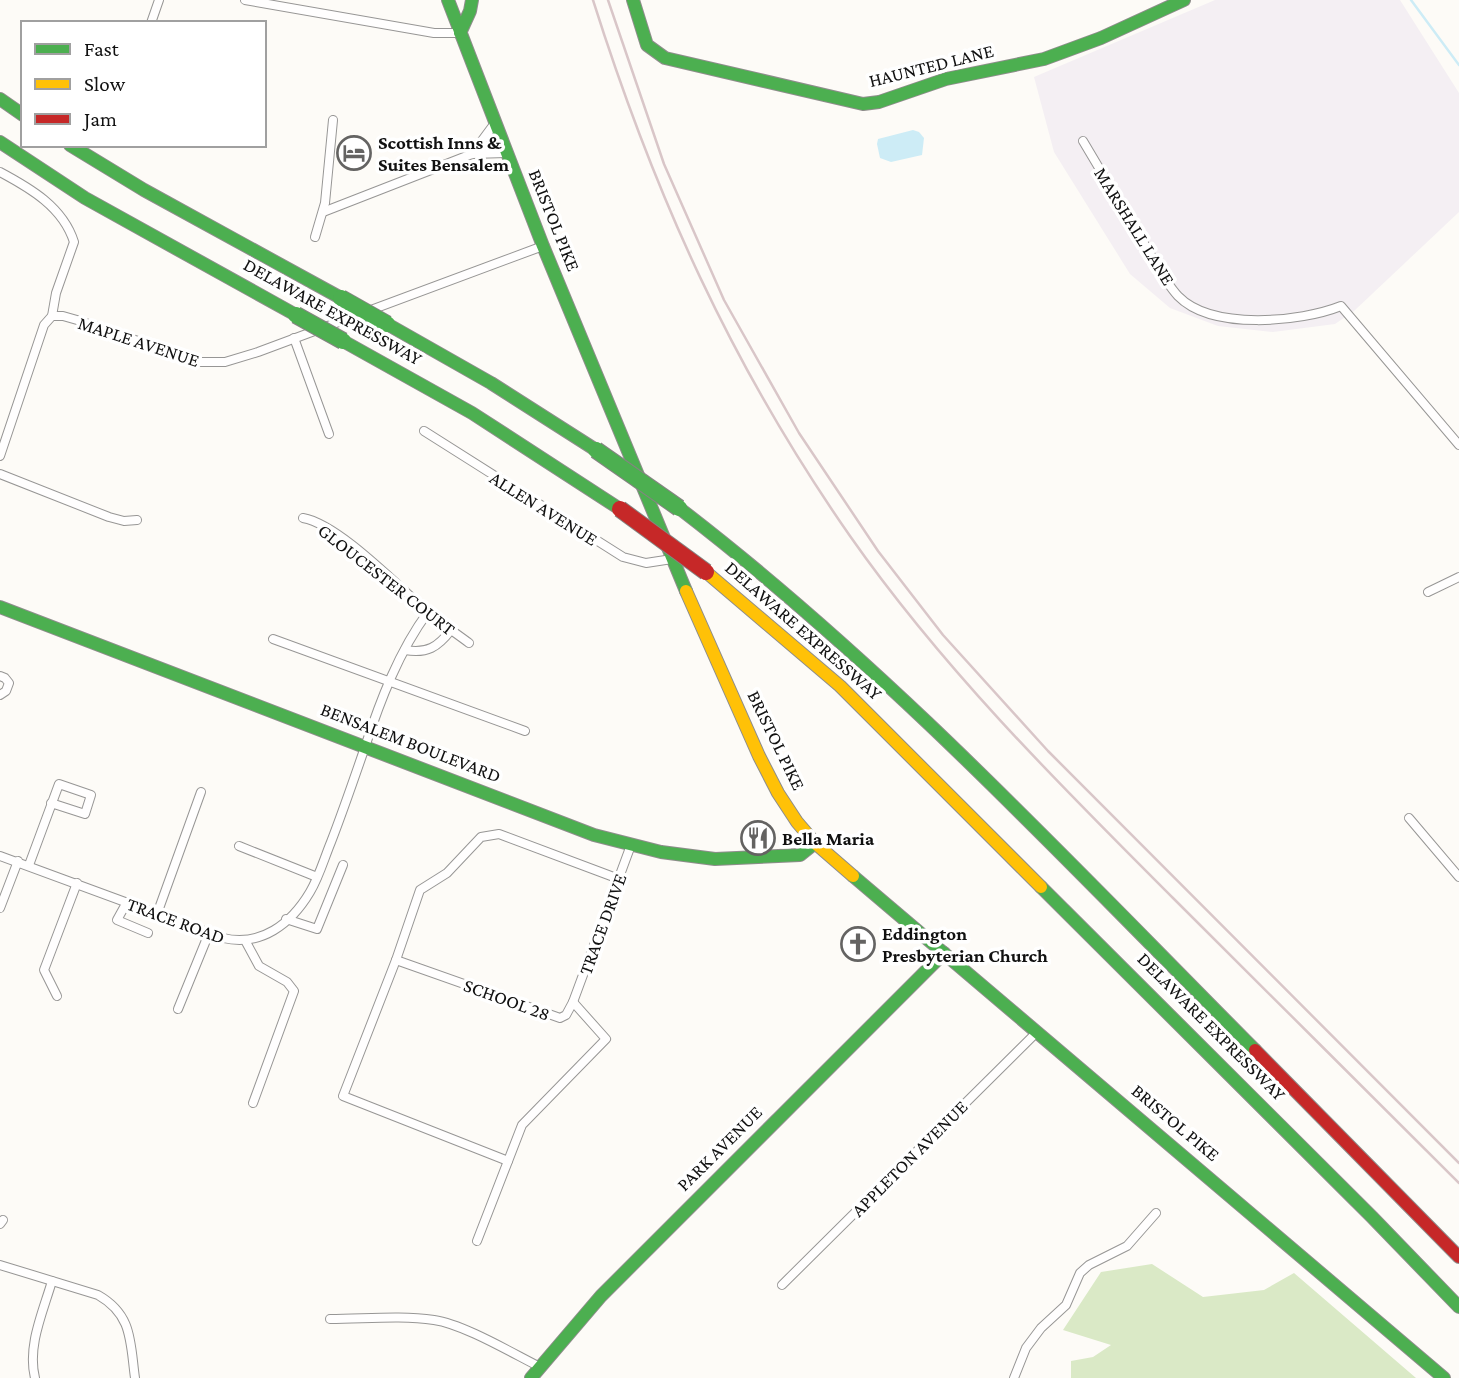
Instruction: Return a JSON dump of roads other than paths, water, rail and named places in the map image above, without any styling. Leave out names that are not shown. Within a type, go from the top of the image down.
[{"type":"main road","points":[[449,4],[470,0],[470,11],[460,33]]},
{"type":"main road","name":"HAUNTED LANE","points":[[633,0],[648,45],[659,55],[863,104],[879,102],[946,79],[1044,59],[1184,0]]},
{"type":"main road","name":"BRISTOL PIKE","points":[[449,4],[542,246],[672,559],[771,781],[790,813],[815,843],[1444,1378]]},
{"type":"main road","points":[[0,99],[21,114]]},
{"type":"main road","name":"DELAWARE EXPRESSWAY","points":[[0,142],[86,198],[472,413],[620,509],[706,572],[840,686],[1459,1307]]},
{"type":"main road","name":"DELAWARE EXPRESSWAY","points":[[73,147],[156,197],[511,395],[596,450],[733,548],[808,610],[887,682],[1459,1257]]},
{"type":"main road","name":"BENSALEM BOULEVARD","points":[[0,607],[579,830],[678,855],[750,859],[800,855],[815,843]]},
{"type":"main road","name":"PARK AVENUE","points":[[536,1372],[601,1296],[944,953]]},
{"type":"street","points":[[152,21],[159,0]]},
{"type":"street","points":[[246,0],[433,33],[460,33]]},
{"type":"street","points":[[315,237],[323,212],[333,120]]},
{"type":"street","points":[[472,154],[495,123]]},
{"type":"street","name":"MARSHALL LANE","points":[[1083,141],[1179,297],[1202,311],[1238,319],[1271,321],[1298,318],[1341,306],[1459,445]]},
{"type":"street","points":[[323,212],[472,154],[506,153]]},
{"type":"street","points":[[0,172],[41,197],[71,233],[73,246],[56,293],[52,316],[44,325],[0,456]]},
{"type":"street","name":"MAPLE AVENUE","points":[[52,316],[70,318],[188,360],[213,364],[238,359],[542,246]]},
{"type":"street","points":[[294,338],[329,434]]},
{"type":"street","name":"ALLEN AVENUE","points":[[424,431],[623,557],[646,563],[672,559]]},
{"type":"street","points":[[0,474],[109,517],[124,521],[137,520]]},
{"type":"street","name":"GLOUCESTER COURT","points":[[303,519],[312,520],[335,533],[469,643]]},
{"type":"street","points":[[1428,592],[1459,577]]},
{"type":"street","name":"TRACE ROAD","points":[[0,856],[223,938],[246,942],[264,936],[286,919],[309,895],[351,791],[365,746],[390,683],[405,650],[428,612]]},
{"type":"street","points":[[405,650],[434,648],[451,630]]},
{"type":"street","points":[[273,639],[525,731]]},
{"type":"street","points":[[0,677],[5,677],[9,682],[6,691],[0,695]]},
{"type":"street","points":[[29,865],[51,803],[60,783],[91,795],[85,814],[51,803]]},
{"type":"street","points":[[157,914],[201,792]]},
{"type":"street","points":[[1409,818],[1459,877]]},
{"type":"street","points":[[508,1161],[343,1096],[420,890],[447,873],[481,837],[499,834],[619,879]]},
{"type":"street","name":"TRACE DRIVE","points":[[573,1002],[631,845]]},
{"type":"street","points":[[239,846],[317,877]]},
{"type":"street","points":[[0,908],[4,884],[18,861]]},
{"type":"street","points":[[286,919],[317,929],[343,865]]},
{"type":"street","points":[[57,996],[44,970],[76,883]]},
{"type":"street","points":[[127,902],[117,920],[148,933]]},
{"type":"street","points":[[178,1009],[209,933]]},
{"type":"street","points":[[246,942],[260,966],[287,982],[294,991],[253,1103]]},
{"type":"street","name":"SCHOOL 28","points":[[396,960],[560,1018],[566,1015],[573,1002],[606,1039],[522,1125],[477,1241]]},
{"type":"street","name":"APPLETON AVENUE","points":[[782,1284],[1037,1032]]},
{"type":"street","points":[[1014,1378],[1026,1348],[1041,1328],[1066,1305],[1080,1273],[1089,1265],[1126,1246],[1156,1213]]},
{"type":"street","points":[[0,1265],[98,1295],[118,1310],[131,1339],[135,1378]]},
{"type":"street","points":[[35,1378],[32,1366],[34,1347],[52,1281]]},
{"type":"street","points":[[330,1319],[437,1320],[468,1332],[536,1372]]},
{"type":"water","points":[[913,130],[924,138],[922,155],[891,162],[880,158],[878,139]]},
{"type":"waterway","points":[[1411,0],[1459,65]]},
{"type":"railway","points":[[593,0],[643,143],[700,278],[769,409],[850,536],[924,633],[1045,768],[1459,1183]]},
{"type":"railway","points":[[608,0],[664,164],[724,300],[799,433],[878,551],[943,635],[1048,751],[1459,1163]]},
{"type":"place","name":"Scottish Inns & Suites Bensalem","points":[[354,153]]},
{"type":"place","name":"Bella Maria","points":[[758,838]]},
{"type":"place","name":"Eddington Presbyterian Church","points":[[858,944]]}]
